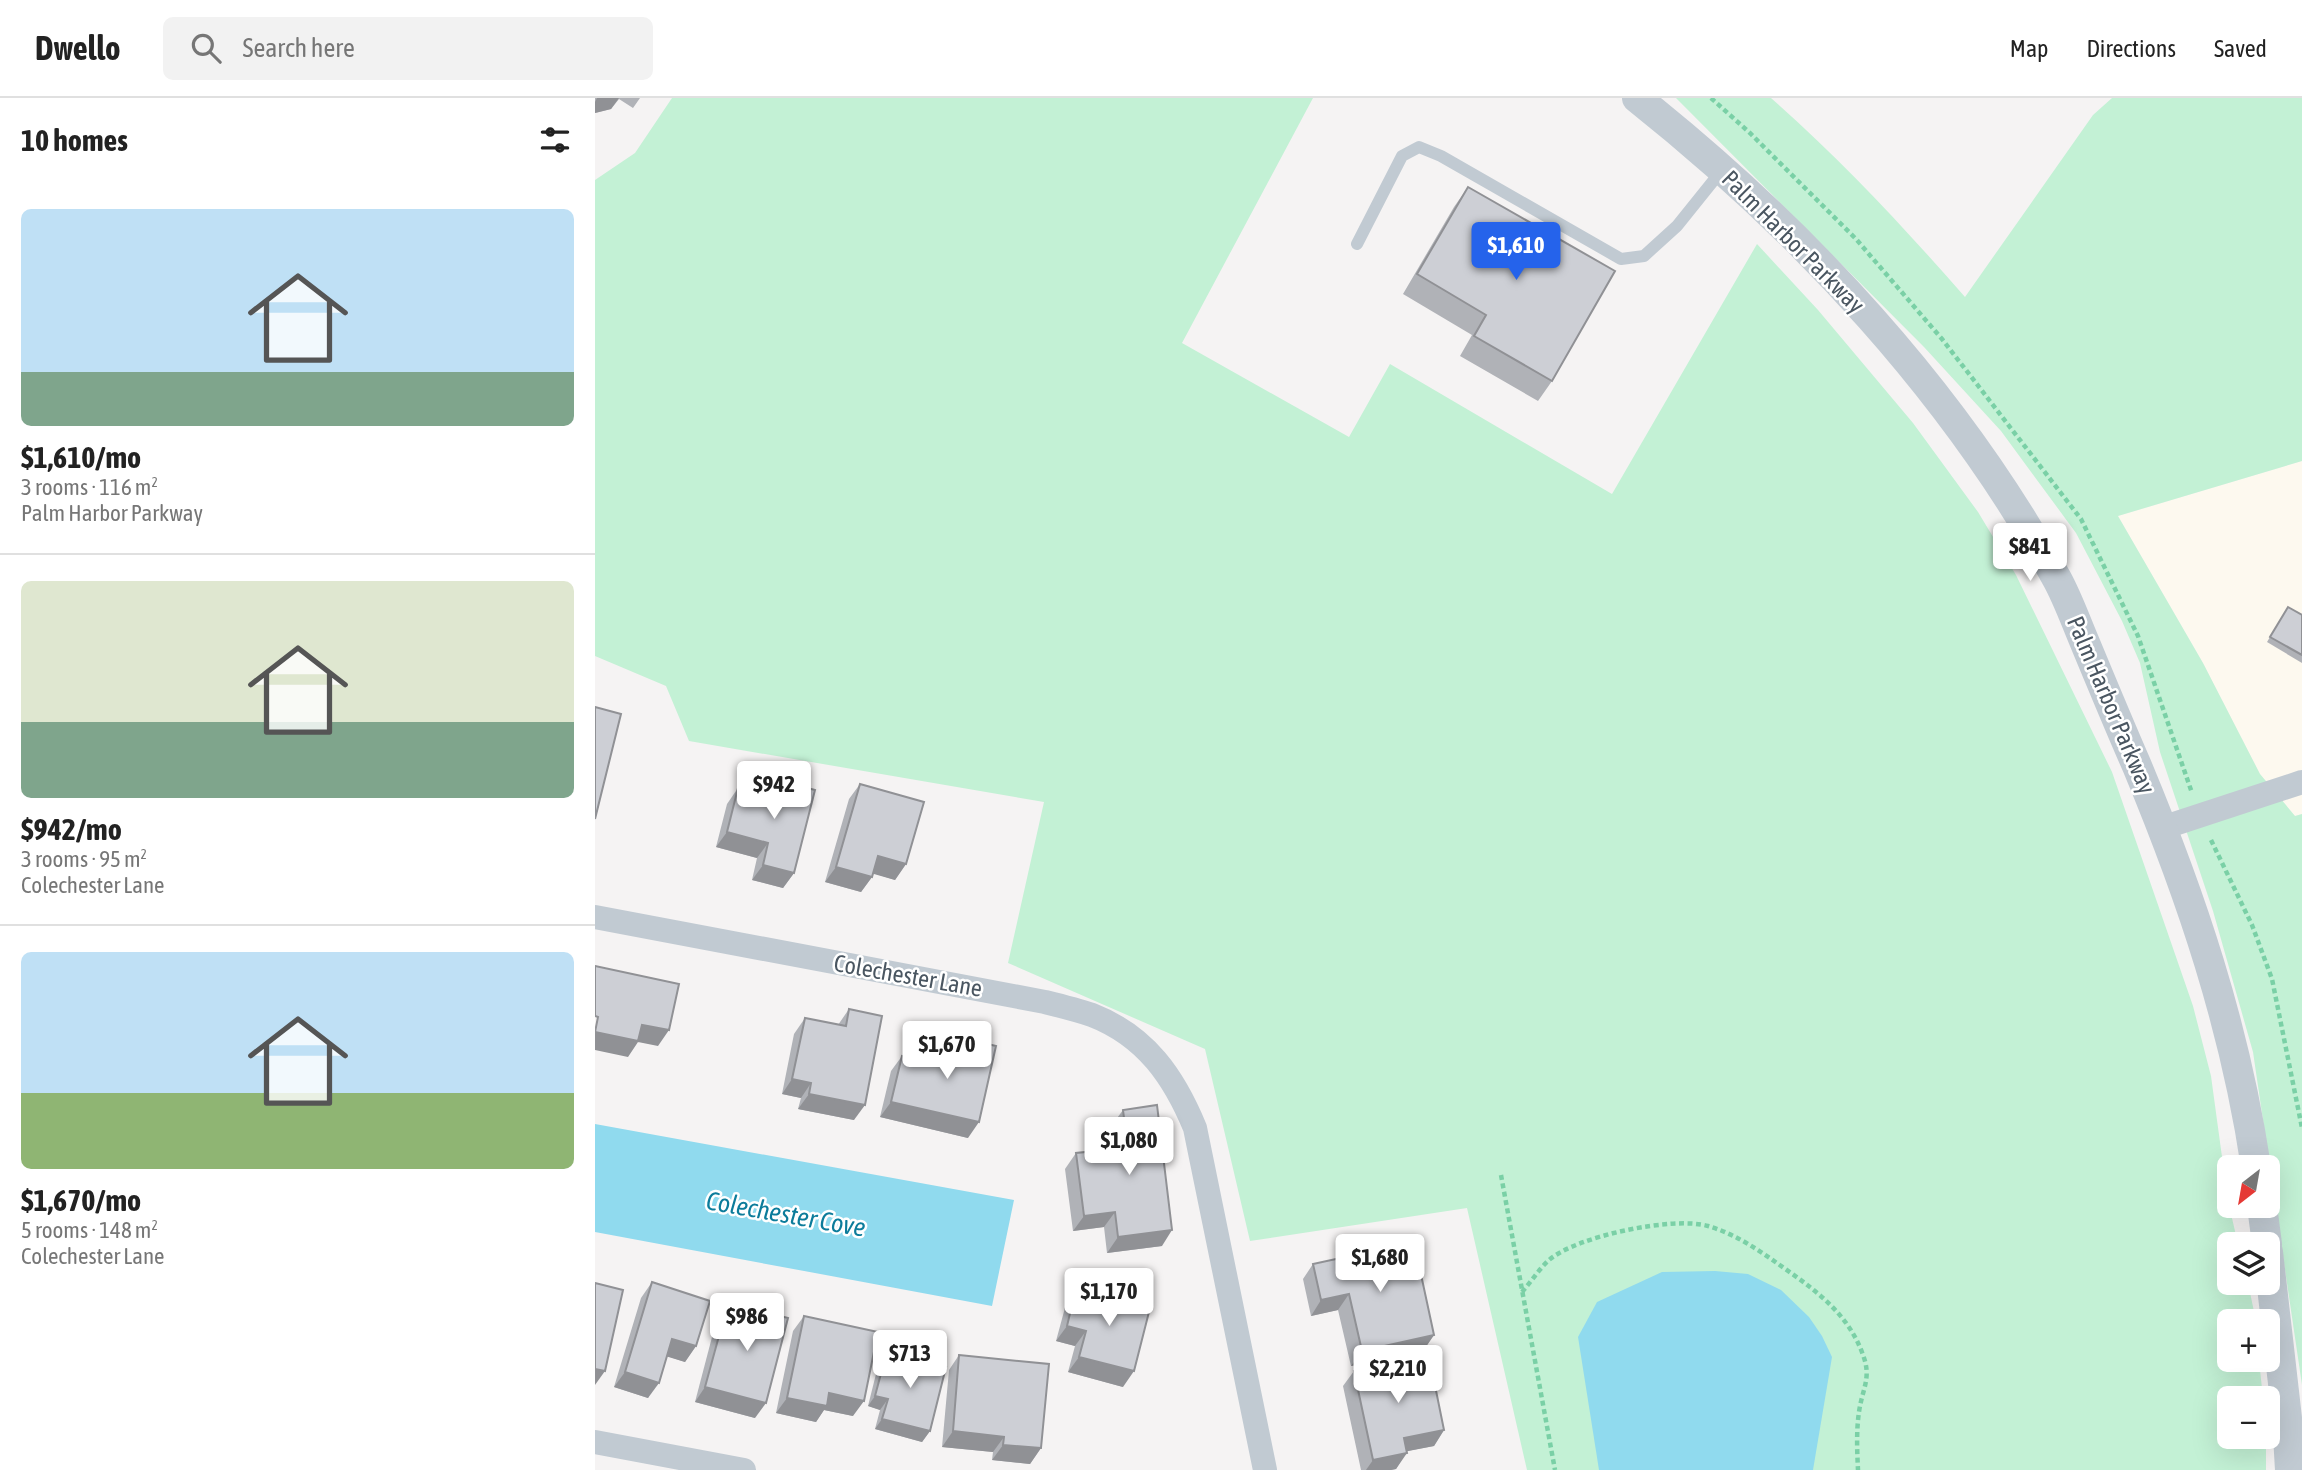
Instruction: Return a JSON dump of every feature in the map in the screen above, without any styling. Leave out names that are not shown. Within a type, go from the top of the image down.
[{"type":"street","name":"Palm Harbor Parkway","points":[[1637,98],[1783,226],[1901,354],[1955,421],[2015,508],[2059,582],[2162,828],[2203,938],[2235,1051],[2254,1155]]},
{"type":"street","points":[[2162,828],[2302,782]]},
{"type":"street","name":"Colechester Lane","points":[[595,917],[1045,1002],[1093,1016],[1145,1046],[1185,1103],[1195,1128],[1265,1470]]},
{"type":"street","points":[[2273,1295],[2286,1405],[2290,1470]]},
{"type":"street","points":[[595,1442],[744,1470]]},
{"type":"lane","points":[[1357,244],[1402,156],[1419,147],[1441,156],[1621,259],[1644,256],[1677,226],[1722,170]]},
{"type":"path","points":[[1711,98],[1750,132],[1856,239],[1942,339],[2081,519],[2138,636],[2166,712],[2186,778]]},
{"type":"path","points":[[2215,849],[2252,925],[2272,979],[2302,1128]]},
{"type":"path","points":[[1501,1175],[1555,1470]]},
{"type":"path","points":[[1522,1292],[1550,1259],[1577,1245],[1637,1227],[1675,1223],[1706,1225],[1745,1241],[1830,1303],[1852,1329],[1864,1355],[1868,1374],[1860,1407],[1858,1470]]},
{"type":"shaded area","points":[[2302,461],[2302,814],[2295,816],[2260,774],[2203,663],[2118,516]]},
{"type":"green space","points":[[672,98],[1313,98],[1182,343],[1349,437],[1390,364],[1612,494],[1757,244],[1818,310],[1913,423],[1978,512],[2016,575],[2112,772],[2193,1006],[2211,1076],[2222,1155],[2217,1155],[2217,1218],[2232,1218],[2235,1232],[2217,1232],[2217,1295],[2251,1295],[2253,1309],[2217,1309],[2217,1372],[2260,1372],[2262,1386],[2217,1386],[2217,1449],[2266,1449],[2266,1470],[1527,1470],[1467,1208],[1250,1241],[1205,1049],[1008,963],[1044,802],[689,741],[666,686],[595,656],[595,180],[635,153]]},
{"type":"green space","points":[[1676,98],[1771,98],[1871,194],[1965,297],[2093,115],[2112,98],[2302,98],[2302,461],[2118,516],[2203,663],[2260,774],[2295,816],[2302,814],[2302,1385],[2277,1218],[2280,1218],[2280,1155],[2268,1155],[2253,1052],[2213,911],[2160,752],[2140,663],[2122,621],[2076,533],[2001,431],[1924,347]]},
{"type":"water","name":"Colechester Cove","points":[[595,1124],[1014,1200],[992,1306],[595,1232]]},
{"type":"water","points":[[1715,1271],[1748,1274],[1781,1290],[1809,1317],[1822,1336],[1832,1357],[1813,1470],[1599,1470],[1578,1337],[1597,1302],[1662,1272]]},
{"type":"building","points":[[1468,187],[1615,271],[1552,381],[1474,336],[1486,315],[1417,274]]},
{"type":"building","points":[[2288,607],[2302,615],[2302,655],[2270,637]]},
{"type":"building","points":[[595,707],[621,714],[595,819]]},
{"type":"building","points":[[773,779],[815,790],[794,873],[763,865],[768,843],[727,832],[738,788],[768,796]]},
{"type":"building","points":[[860,784],[924,802],[906,864],[878,856],[872,877],[836,867]]},
{"type":"building","points":[[595,966],[679,984],[669,1030],[642,1025],[638,1041],[595,1032],[598,1017],[595,1016]]},
{"type":"building","points":[[849,1009],[882,1016],[865,1105],[809,1094],[811,1083],[792,1079],[805,1018],[846,1026]]},
{"type":"building","points":[[967,1039],[996,1046],[979,1122],[891,1102],[902,1056],[923,1060],[926,1047],[963,1056]]},
{"type":"building","points":[[1157,1105],[1172,1230],[1118,1237],[1115,1212],[1084,1216],[1076,1153],[1115,1149],[1112,1128],[1125,1126],[1123,1110]]},
{"type":"building","points":[[1414,1242],[1434,1335],[1362,1351],[1349,1294],[1321,1300],[1313,1264]]},
{"type":"building","points":[[652,1282],[710,1301],[696,1346],[672,1339],[659,1383],[625,1372]]},
{"type":"building","points":[[595,1283],[623,1290],[605,1371],[595,1369]]},
{"type":"building","points":[[1076,1288],[1150,1308],[1134,1371],[1079,1357],[1086,1331],[1067,1326]]},
{"type":"building","points":[[728,1303],[788,1318],[766,1403],[705,1387]]},
{"type":"building","points":[[804,1316],[878,1332],[864,1401],[829,1393],[827,1406],[787,1398]]},
{"type":"building","points":[[887,1351],[946,1367],[930,1431],[882,1419],[888,1399],[875,1396]]},
{"type":"building","points":[[959,1355],[1049,1364],[1041,1448],[1003,1445],[1004,1437],[953,1431]]},
{"type":"building","points":[[1429,1356],[1444,1430],[1404,1438],[1407,1453],[1373,1460],[1354,1371]]}]
